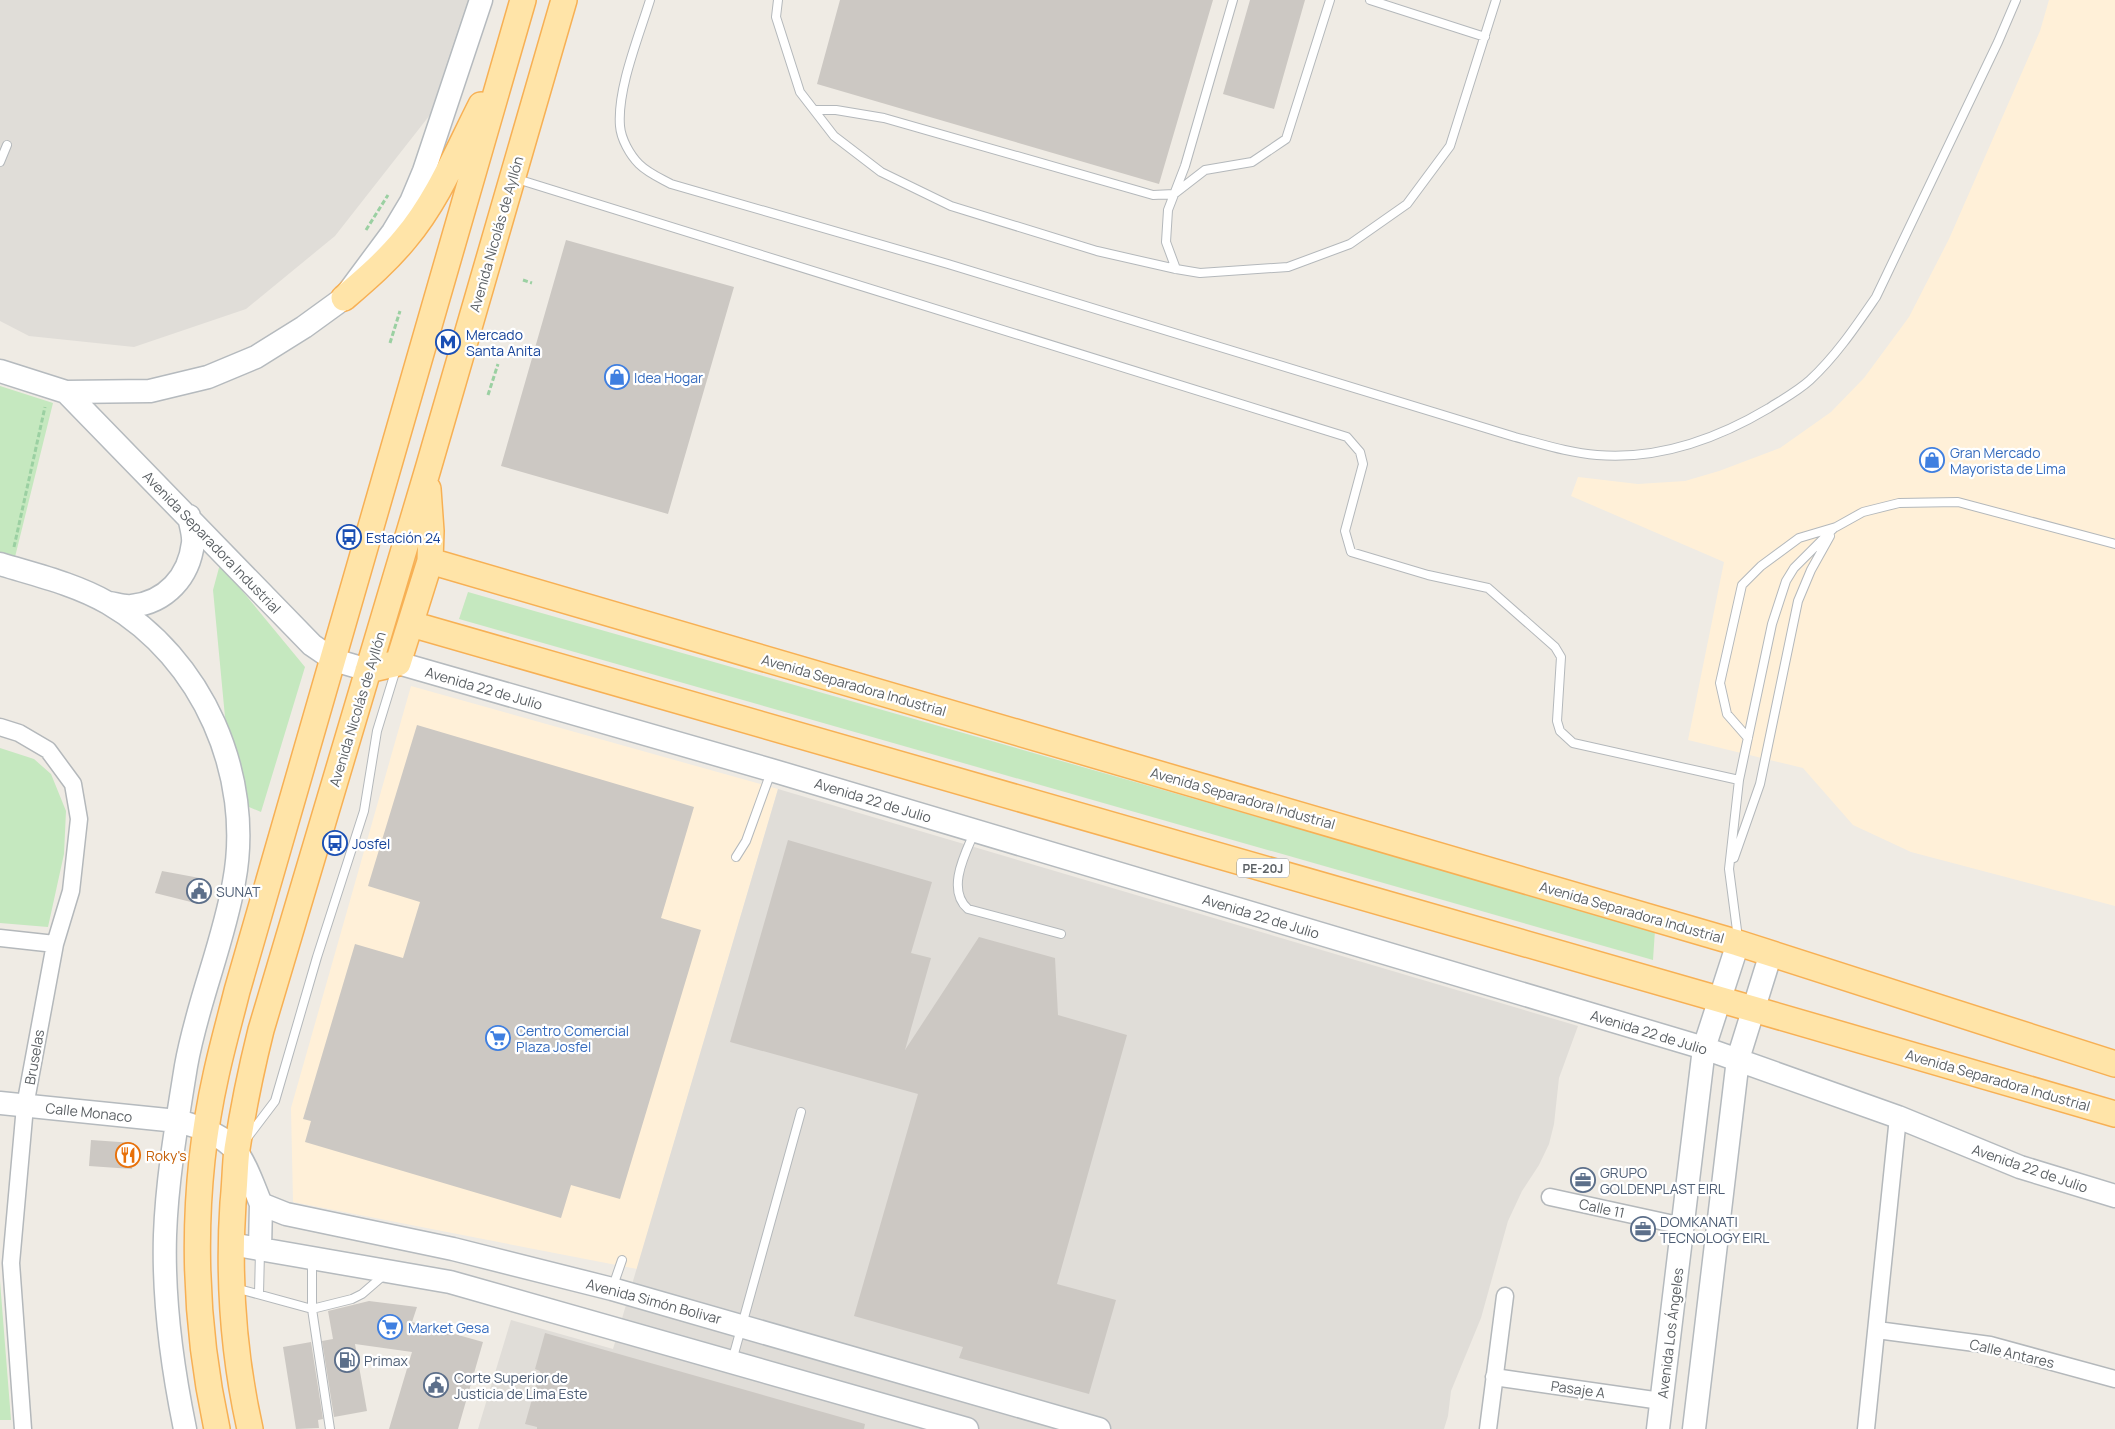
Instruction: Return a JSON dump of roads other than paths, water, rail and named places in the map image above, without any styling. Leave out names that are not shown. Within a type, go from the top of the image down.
[{"type":"main road","points":[[217,1429],[204,1353],[197,1292],[200,1186],[206,1130],[215,1076],[237,991],[308,741],[334,660],[523,0]]},
{"type":"main road","name":"Avenida Nicolás de Ayllón","points":[[250,1429],[235,1351],[231,1288],[231,1244],[237,1151],[248,1086],[261,1030],[428,469],[564,0]]},
{"type":"main road","points":[[344,298],[376,270],[406,238],[432,200],[508,52]]},
{"type":"main road","points":[[398,663],[430,561],[431,530],[428,500],[428,469]]},
{"type":"main road","name":"Avenida Separadora Industrial","points":[[430,561],[1738,943],[2115,1064]]},
{"type":"main road","name":"Avenida Separadora Industrial","points":[[411,624],[2115,1114]]},
{"type":"main road","name":"Avenida Separadora Industrial","points":[[368,670],[398,663]]},
{"type":"street","points":[[58,389],[150,390],[208,377],[256,357],[304,327],[344,298],[394,232],[411,202],[424,172],[482,0]]},
{"type":"street","name":"Avenida Separadora Industrial","points":[[0,371],[58,389],[189,516],[312,645],[334,660],[368,670]]},
{"type":"street","points":[[5,566],[62,583],[108,603],[130,607],[154,601],[175,586],[188,566],[193,541],[189,516]]},
{"type":"street","points":[[108,603],[152,637],[169,654],[184,672],[208,709],[231,772],[238,820],[238,861],[230,903],[195,1024],[177,1121],[169,1184],[165,1236],[166,1280],[173,1358],[185,1429]]},
{"type":"street","name":"Avenida 22 de Julio","points":[[398,663],[772,770],[1704,1048],[1898,1117],[2020,1167],[2115,1196]]},
{"type":"street","name":"Bruselas","points":[[0,728],[19,733],[48,750],[73,784],[79,819],[71,891],[55,944],[25,1106],[5,1263],[23,1429]]},
{"type":"street","points":[[0,938],[55,944]]},
{"type":"street","name":"Avenida Los Ángeles","points":[[1658,1429],[1704,1048],[1738,943]]},
{"type":"street","points":[[1694,1429],[1738,1059],[1771,953]]},
{"type":"street","name":"Calle Monaco","points":[[0,1103],[177,1121],[206,1130],[237,1151]]},
{"type":"street","points":[[1866,1429],[1898,1117]]},
{"type":"street","points":[[237,1151],[262,1204],[260,1249]]},
{"type":"street","name":"Calle 11","points":[[1550,1197],[1683,1226]]},
{"type":"street","name":"Avenida Simón Bolivar","points":[[262,1204],[286,1214],[453,1249],[612,1288],[1099,1429]]},
{"type":"street","points":[[231,1244],[450,1282],[967,1429]]},
{"type":"street","points":[[1488,1429],[1505,1296]]},
{"type":"street","name":"Calle Antares","points":[[1877,1330],[1990,1345],[2115,1379]]},
{"type":"street","name":"Pasaje A","points":[[1494,1377],[1662,1401]]},
{"type":"lane","points":[[650,0],[620,105],[620,128],[638,164],[671,184],[948,264],[1506,434],[1575,452],[1597,455],[1647,454],[1673,449],[1734,428],[1790,395],[1825,364],[1852,332],[1883,283],[1998,42],[2016,0]]},
{"type":"lane","points":[[778,0],[776,17],[800,92],[834,136],[881,172],[951,206],[1097,252],[1176,270],[1200,273],[1288,266],[1350,244],[1407,204],[1450,146],[1496,0]]},
{"type":"lane","points":[[1176,270],[1166,242],[1168,210],[1185,166],[1233,0]]},
{"type":"lane","points":[[814,110],[836,110],[884,118],[1153,195],[1174,194],[1205,170],[1252,162],[1286,139],[1330,0]]},
{"type":"lane","points":[[1370,0],[1484,37]]},
{"type":"lane","points":[[0,162],[7,145]]},
{"type":"lane","points":[[512,178],[1347,437],[1360,452],[1363,464],[1345,531],[1351,552],[1428,574],[1488,588],[1554,646],[1561,657],[1557,721],[1560,730],[1573,743],[1739,780]]},
{"type":"lane","points":[[1748,738],[1727,714],[1720,682],[1742,585],[1761,566],[1800,538],[1836,526],[1863,512],[1899,503],[1958,502],[2115,544]]},
{"type":"lane","points":[[1730,869],[1760,784],[1798,602],[1811,570],[1836,526]]},
{"type":"lane","points":[[1738,943],[1730,869],[1739,780],[1772,624],[1786,581],[1794,568],[1836,526]]},
{"type":"lane","points":[[237,1151],[275,1100],[317,957],[364,811],[377,731],[398,663]]},
{"type":"lane","points":[[736,857],[746,841],[772,770]]},
{"type":"lane","points":[[975,831],[961,863],[959,890],[962,903],[968,909],[1061,934]]},
{"type":"lane","points":[[732,1362],[801,1112]]},
{"type":"lane","points":[[259,1294],[260,1249]]},
{"type":"lane","points":[[312,1258],[312,1309],[330,1429]]},
{"type":"lane","points":[[612,1288],[622,1260]]},
{"type":"lane","points":[[231,1288],[312,1309],[362,1294],[389,1270]]},
{"type":"place","name":"Mercado Santa Anita","points":[[448,342]]},
{"type":"place","name":"Idea Hogar","points":[[617,377]]},
{"type":"place","name":"Gran Mercado Mayorista de Lima","points":[[1932,460]]},
{"type":"place","name":"Estación 24","points":[[349,537]]},
{"type":"place","name":"Josfel","points":[[335,843]]},
{"type":"place","name":"SUNAT","points":[[199,891]]},
{"type":"place","name":"Centro Comercial Plaza Josfel","points":[[498,1038]]},
{"type":"place","name":"Roky's","points":[[128,1155]]},
{"type":"place","name":"GRUPO GOLDENPLAST EIRL","points":[[1583,1180]]},
{"type":"place","name":"DOMKANATI TECNOLOGY EIRL","points":[[1643,1229]]},
{"type":"place","name":"Market Gesa","points":[[390,1327]]},
{"type":"place","name":"Primax","points":[[347,1360]]},
{"type":"place","name":"Corte Superior de Justicia de Lima Este","points":[[436,1385]]}]
